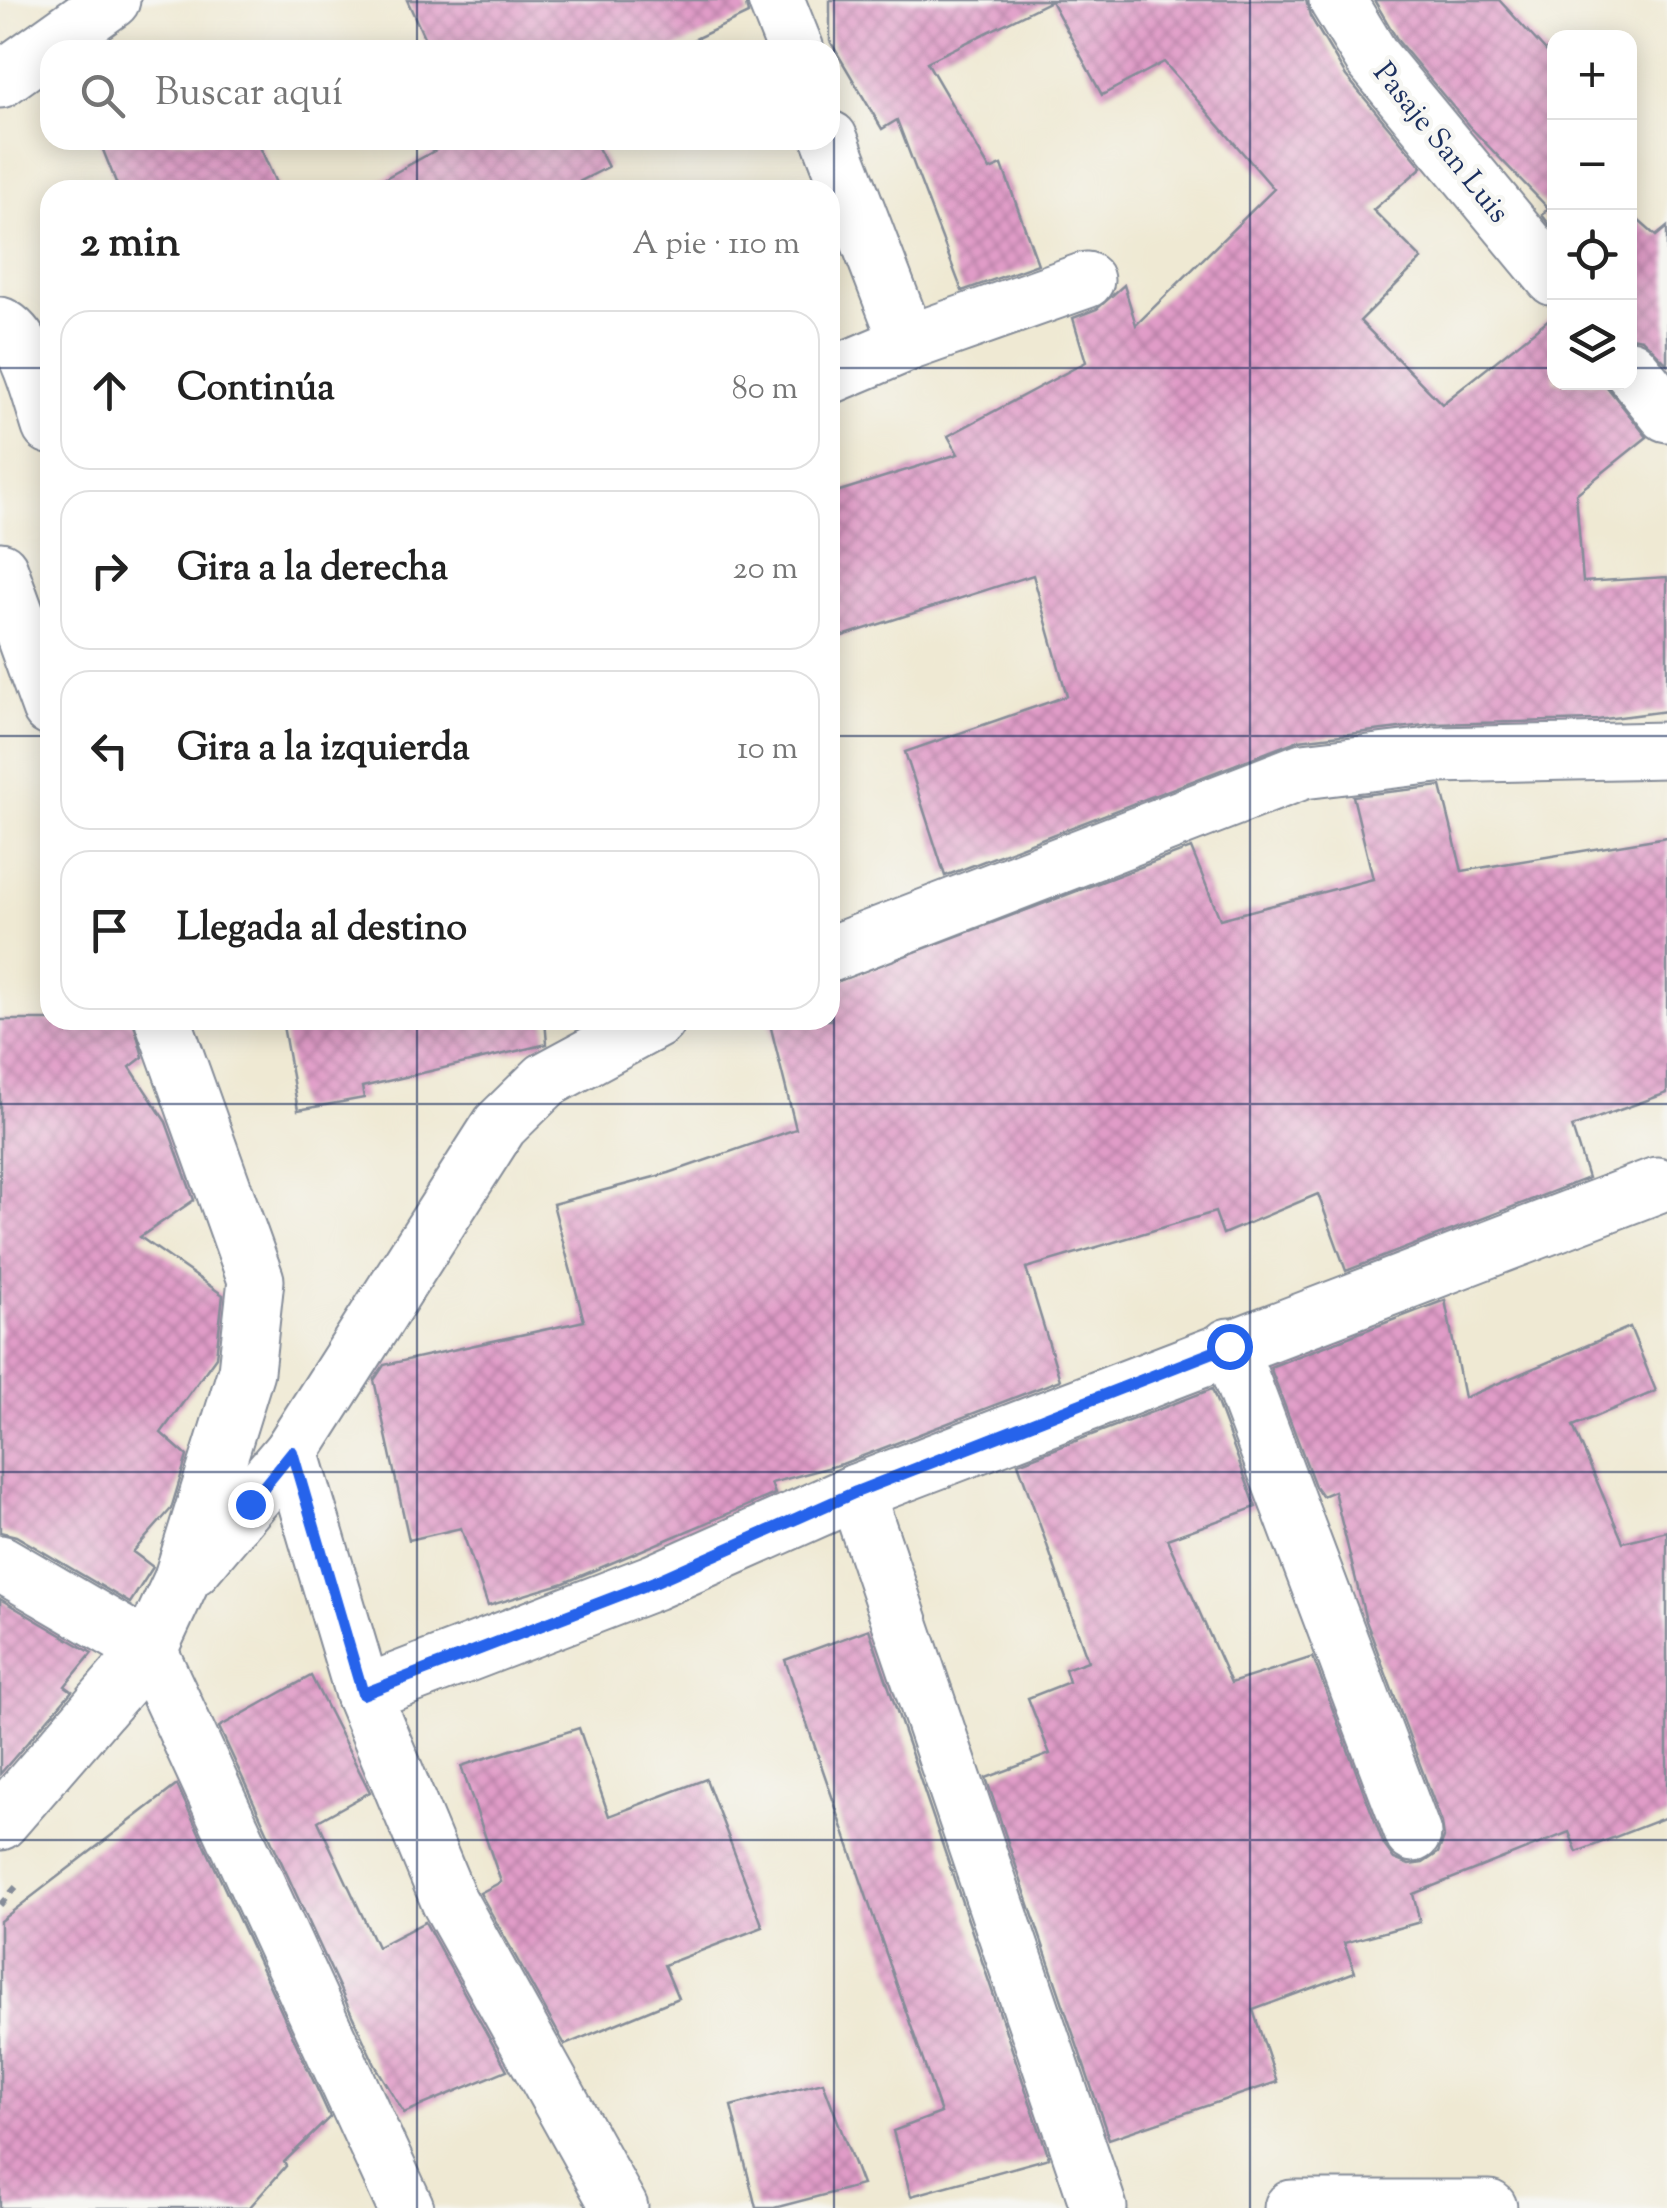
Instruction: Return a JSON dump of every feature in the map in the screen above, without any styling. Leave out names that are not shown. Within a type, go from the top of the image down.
[{"type":"street","points":[[56,40],[112,0]]},
{"type":"street","points":[[776,0],[792,40]]},
{"type":"street","name":"Pasaje San Luis","points":[[1337,0],[1373,59],[1547,270]]},
{"type":"street","points":[[0,80],[40,51]]},
{"type":"street","points":[[834,150],[908,342]]},
{"type":"street","points":[[840,372],[908,342],[1086,280]]},
{"type":"street","points":[[0,325],[9,329],[25,358],[40,399]]},
{"type":"street","points":[[1637,377],[1667,414]]},
{"type":"street","points":[[0,570],[40,680]]},
{"type":"street","points":[[840,950],[1304,771],[1437,755],[1667,750]]},
{"type":"street","points":[[0,1822],[149,1650],[180,1581],[246,1371],[256,1280],[168,1030]]},
{"type":"street","points":[[180,1581],[292,1452],[500,1125],[546,1080],[639,1030]]},
{"type":"street","points":[[363,1694],[654,1582],[856,1492],[1229,1346],[1664,1193]]},
{"type":"street","points":[[1229,1346],[1413,1834]]},
{"type":"street","points":[[292,1452],[363,1694],[449,1901],[620,2208]]},
{"type":"street","points":[[856,1492],[1098,2208]]},
{"type":"street","points":[[0,1563],[149,1650],[406,2208]]},
{"type":"street","points":[[1292,2208],[1438,2204],[1489,2208]]},
{"type":"building","points":[[407,0],[745,0],[748,14],[693,40],[425,40]]},
{"type":"building","points":[[830,0],[1306,0],[1310,16],[1346,76],[1422,167],[1373,210],[1422,259],[1360,321],[1442,404],[1547,321],[1547,390],[1609,390],[1647,437],[1576,494],[1583,582],[1667,577],[1667,711],[1597,720],[1433,724],[1299,740],[945,876],[905,752],[1067,696],[1033,575],[840,637],[840,491],[958,454],[948,436],[1086,362],[1073,318],[1097,309],[1124,285],[1136,325],[1274,189],[1164,62],[1102,95],[1051,1],[927,62],[990,170],[1002,165],[1038,264],[962,291],[897,120],[882,129],[840,58],[840,40],[830,40]]},
{"type":"building","points":[[1374,0],[1499,0],[1547,52],[1547,207],[1469,126],[1398,41]]},
{"type":"building","points":[[103,150],[261,150],[275,180],[115,180]]},
{"type":"building","points":[[436,150],[599,150],[608,167],[583,180],[382,180]]},
{"type":"building","points":[[1637,219],[1656,236],[1667,227],[1667,364],[1637,338]]},
{"type":"building","points":[[1441,786],[1462,871],[1667,837],[1667,1093],[1572,1127],[1588,1178],[1346,1271],[1318,1194],[1223,1234],[1215,1212],[1026,1268],[1060,1380],[842,1464],[771,1483],[775,1494],[564,1583],[488,1606],[461,1528],[409,1540],[374,1380],[384,1365],[584,1321],[553,1204],[669,1173],[796,1129],[771,1030],[840,1030],[840,980],[1191,848],[1220,919],[1373,879],[1353,796]]},
{"type":"building","points":[[0,1020],[40,1020],[40,1030],[136,1030],[143,1057],[130,1067],[166,1122],[194,1200],[140,1237],[223,1295],[216,1357],[161,1433],[187,1456],[171,1509],[133,1552],[153,1567],[130,1603],[16,1536],[0,1532]]},
{"type":"building","points":[[284,1030],[546,1030],[547,1044],[362,1087],[364,1098],[298,1110]]},
{"type":"building","points":[[1445,1300],[1464,1398],[1630,1327],[1656,1391],[1573,1426],[1623,1542],[1667,1531],[1667,1817],[1577,1852],[1569,1832],[1413,1894],[1420,1922],[1344,1943],[1355,1972],[1253,2010],[1277,2082],[1109,2139],[986,1778],[1050,1754],[1028,1698],[1069,1682],[1065,1669],[1088,1661],[1018,1463],[1212,1389],[1256,1507],[1167,1539],[1231,1683],[1313,1657],[1384,1845],[1394,1859],[1409,1865],[1423,1863],[1438,1853],[1444,1838],[1442,1823],[1366,1621],[1334,1491],[1322,1496],[1315,1486],[1270,1367]]},
{"type":"building","points":[[0,1599],[92,1653],[65,1686],[72,1691],[0,1774]]},
{"type":"building","points":[[869,1629],[1049,2158],[911,2196],[893,2131],[941,2113],[785,1660]]},
{"type":"building","points":[[311,1676],[370,1792],[318,1821],[377,1947],[425,1922],[507,2070],[404,2113],[375,2065],[219,1727]]},
{"type":"building","points":[[579,1728],[609,1816],[706,1779],[763,1927],[664,1965],[678,1998],[565,2045],[480,1893],[501,1882],[461,1766]]},
{"type":"building","points":[[177,1785],[330,2117],[284,2162],[286,2166],[249,2208],[0,2208],[0,1921]]},
{"type":"building","points":[[823,2082],[862,2185],[774,2208],[756,2208],[731,2106]]},
{"type":"route","points":[[250,1504],[292,1452],[334,1606],[363,1694],[654,1582],[856,1492],[1229,1346]]}]
